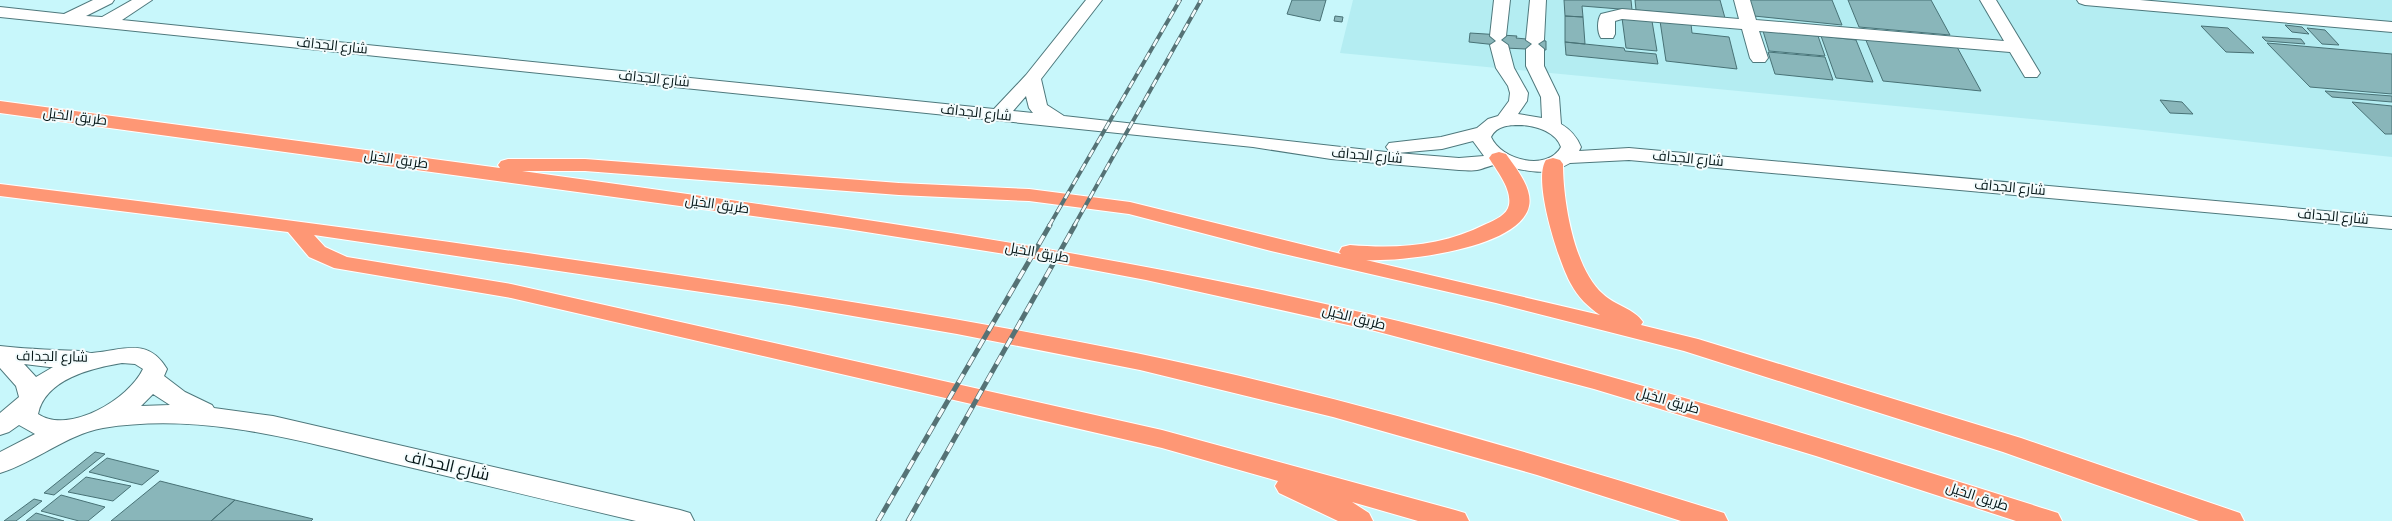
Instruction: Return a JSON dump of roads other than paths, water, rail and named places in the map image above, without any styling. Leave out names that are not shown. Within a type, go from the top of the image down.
[{"type":"highway","name":"طريق الخيل","points":[[0,107],[443,166],[994,245],[1146,273],[1305,306],[1475,348],[1657,397],[1857,458],[2048,521]]},
{"type":"highway","points":[[1198,225],[1363,254],[1409,253],[1452,245],[1489,232],[1506,222],[1516,211],[1519,205],[1517,192],[1499,158]]},
{"type":"highway","points":[[1560,161],[1553,199],[1576,275],[1582,286],[1591,296],[1616,314],[1690,345]]},
{"type":"highway","points":[[443,166],[585,165],[900,189],[1029,195],[1130,208],[1271,245],[1496,296],[1690,345],[2012,445],[2230,521]]},
{"type":"highway","points":[[0,190],[295,226],[797,299],[957,326],[1132,360],[1348,412],[1542,467],[1714,521]]},
{"type":"highway","points":[[295,226],[316,252],[342,262],[511,291],[1162,439],[1455,521]]},
{"type":"highway","points":[[1162,439],[1263,478],[1303,491],[1340,508],[1360,521]]},
{"type":"street","points":[[68,18],[106,0]]},
{"type":"street","points":[[106,22],[144,0]]},
{"type":"street","points":[[999,115],[1032,79],[1094,0]]},
{"type":"street","points":[[1502,0],[1498,40],[1505,68],[1517,86],[1519,93],[1518,101],[1504,121]]},
{"type":"street","points":[[1538,0],[1535,66],[1550,97],[1559,132],[1571,147],[1560,161]]},
{"type":"street","points":[[1742,0],[1759,58]]},
{"type":"street","points":[[1988,0],[2031,73]]},
{"type":"street","points":[[2085,0],[2392,27]]},
{"type":"street","points":[[2264,0],[2282,17]]},
{"type":"street","name":"شارع الجداف","points":[[0,12],[999,115],[1308,148],[1331,153],[1464,164],[1477,164],[1499,158]]},
{"type":"street","points":[[1607,34],[1607,18],[1615,14],[2016,47]]},
{"type":"street","points":[[959,111],[1002,95],[1032,79]]},
{"type":"street","points":[[1017,117],[1032,79]]},
{"type":"street","points":[[1032,79],[1038,108],[1060,122]]},
{"type":"street","name":"شارع الجداف","points":[[1308,148],[1329,145],[1415,147],[1442,143],[1483,132],[1495,123],[1528,120],[1559,132],[1629,154]]},
{"type":"street","name":"شارع الجداف","points":[[1483,132],[1482,142],[1485,148],[1499,158],[1531,166],[1560,161],[1629,154],[2392,223]]},
{"type":"street","name":"شارع الجداف","points":[[1,355],[49,360],[102,358]]},
{"type":"street","name":"شارع الجداف","points":[[1,355],[28,384],[28,402],[25,417],[30,424],[42,428],[58,429],[88,423],[158,414],[214,415],[273,425],[680,521]]},
{"type":"street","points":[[0,426],[28,402],[44,384],[61,373],[102,358],[122,355],[139,356],[150,361],[155,369],[153,380],[142,394],[122,408],[0,463]]},
{"type":"street","name":"شارع الجداف","points":[[153,380],[163,390],[178,399],[214,415]]},
{"type":"railway","points":[[1049,226],[1180,0]]},
{"type":"railway","points":[[1074,226],[1201,0]]},
{"type":"railway","points":[[878,521],[1050,225]]},
{"type":"railway","points":[[908,521],[1075,225]]}]
